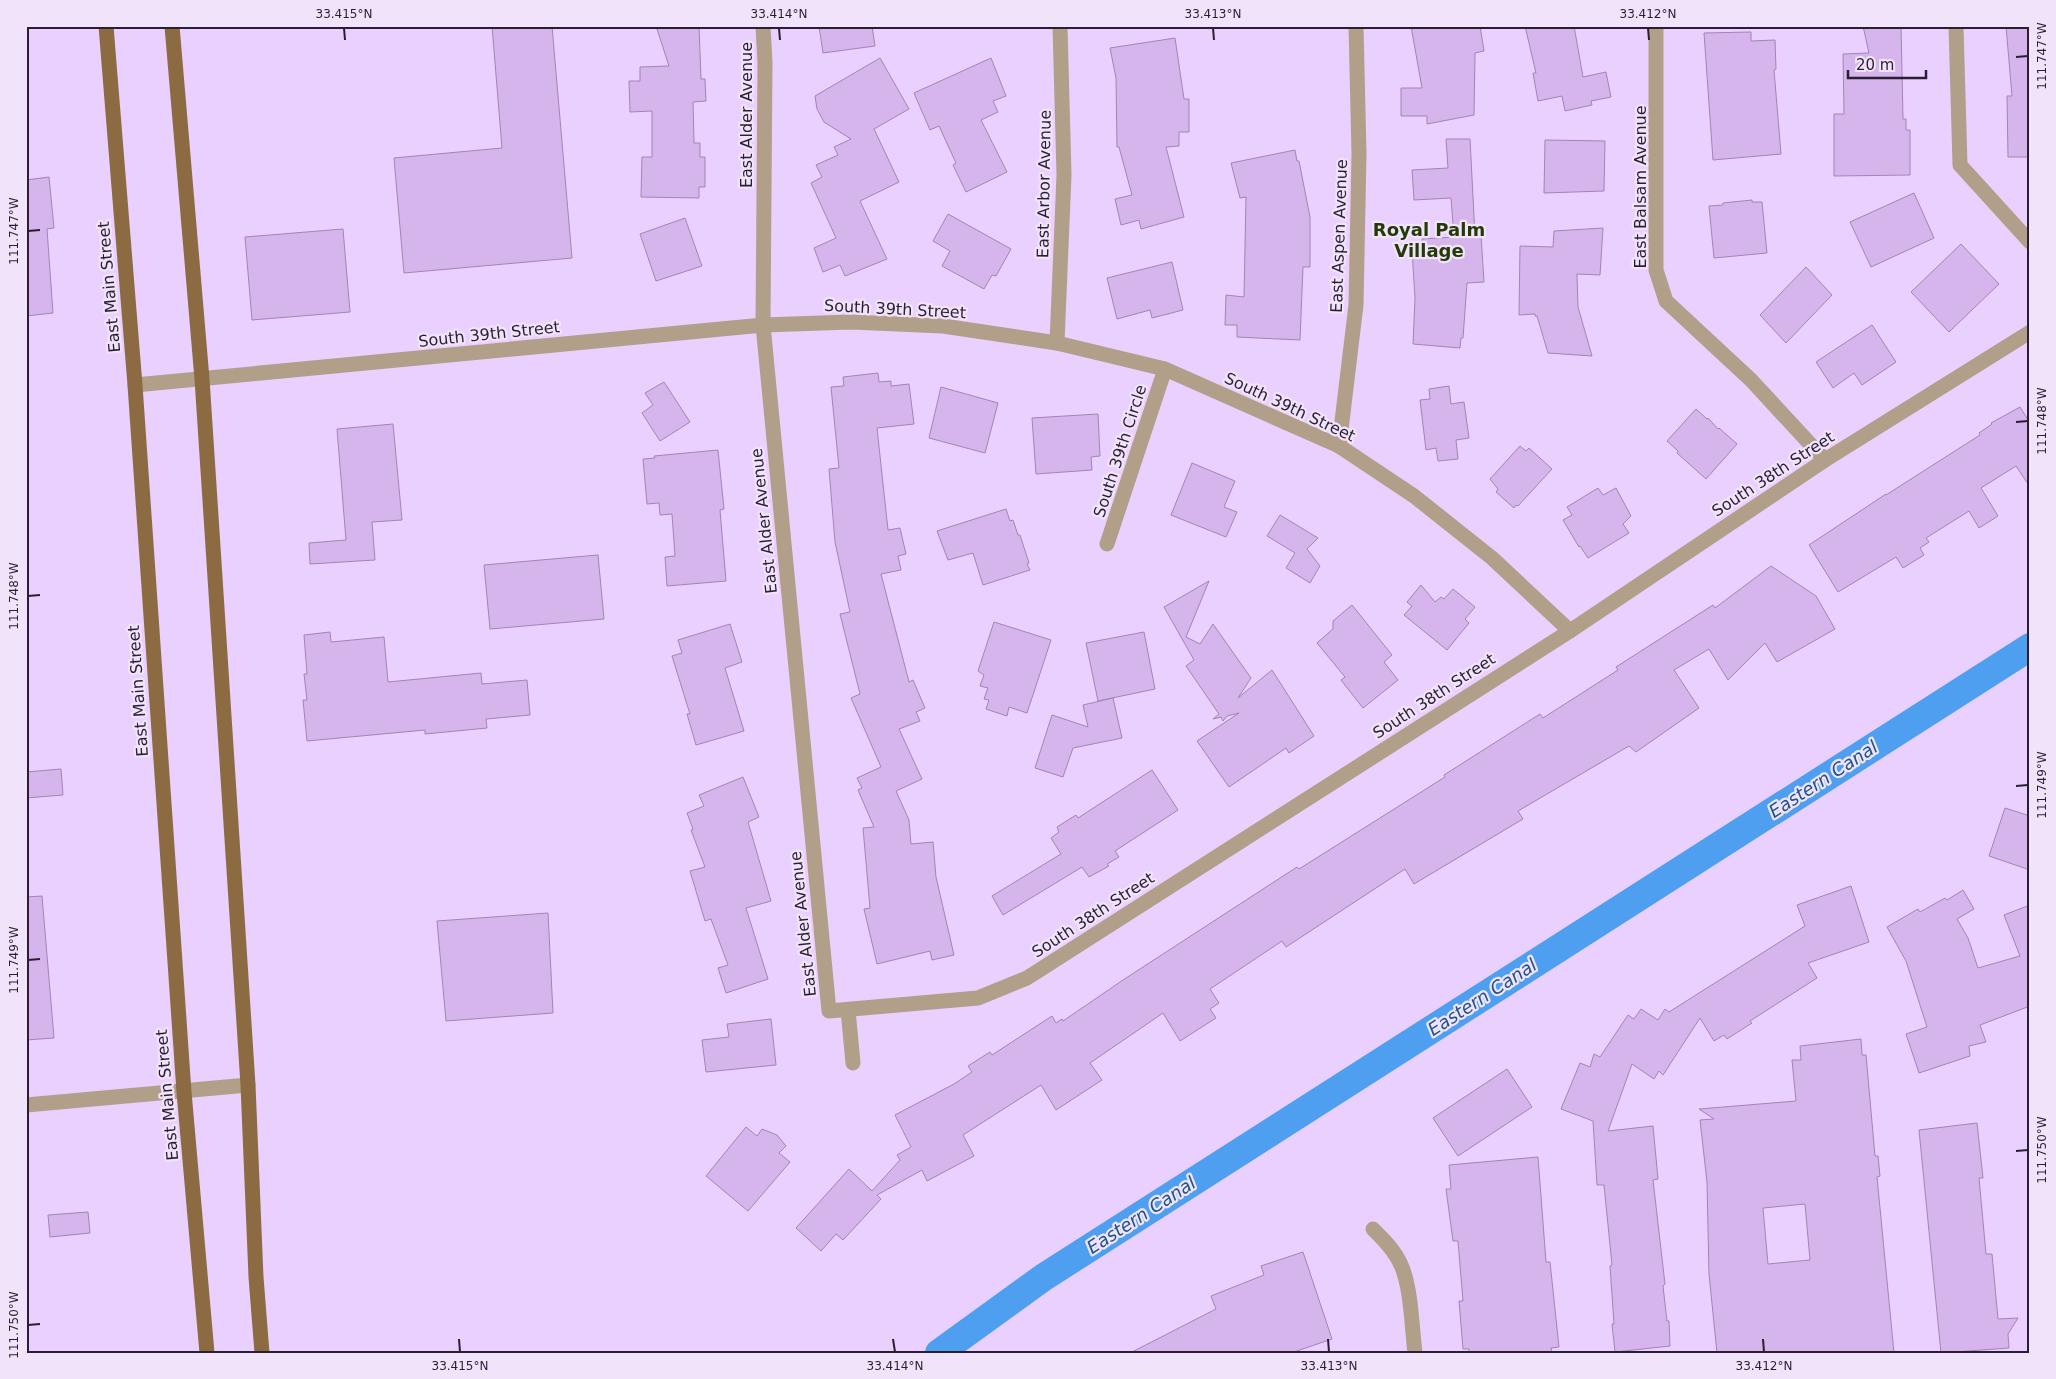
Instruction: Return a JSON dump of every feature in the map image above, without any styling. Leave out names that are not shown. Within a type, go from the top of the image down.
[{"type":"main road","name":"East Main Street","points":[[106,26],[135,386],[184,1092],[207,1353]]},
{"type":"main road","points":[[172,26],[202,379],[248,1085],[256,1277],[262,1353]]},
{"type":"street","name":"East Alder Avenue","points":[[763,26],[765,63],[763,325],[829,1011]]},
{"type":"street","name":"East Arbor Avenue","points":[[1057,343],[1064,175],[1060,26]]},
{"type":"street","name":"East Aspen Avenue","points":[[1339,446],[1356,304],[1359,154],[1356,26]]},
{"type":"street","name":"East Balsam Avenue","points":[[1656,26],[1656,270],[1666,301],[1751,380],[1825,460]]},
{"type":"street","points":[[1956,26],[1960,164],[2030,242]]},
{"type":"street","name":"South 39th Street","points":[[135,386],[763,325],[850,322],[943,326],[1057,343],[1165,369],[1339,446],[1414,496],[1492,558],[1570,631]]},
{"type":"street","name":"South 38th Street","points":[[829,1011],[978,998],[1027,978],[1570,631],[1825,460],[2030,332]]},
{"type":"street","name":"South 39th Circle","points":[[1107,544],[1165,369]]},
{"type":"street","points":[[848,1010],[853,1063]]},
{"type":"street","points":[[26,1105],[248,1085]]},
{"type":"street","points":[[1373,1229],[1388,1244],[1402,1266],[1409,1300],[1415,1353]]},
{"type":"building","points":[[492,26],[552,26],[572,258],[404,273],[394,158],[502,148]]},
{"type":"building","points":[[656,26],[699,26],[701,79],[705,79],[706,101],[693,102],[694,143],[700,143],[700,157],[705,157],[705,187],[699,187],[699,198],[641,197],[642,157],[652,157],[652,111],[630,112],[629,81],[640,81],[640,67],[669,66]]},
{"type":"building","points":[[819,26],[872,26],[875,46],[823,53]]},
{"type":"building","points":[[1411,26],[1480,26],[1484,51],[1475,53],[1474,115],[1427,124],[1427,116],[1401,116],[1401,88],[1422,88]]},
{"type":"building","points":[[1525,26],[1574,26],[1583,77],[1606,72],[1611,97],[1591,101],[1592,105],[1565,111],[1562,96],[1538,101],[1533,73],[1536,73]]},
{"type":"building","points":[[1863,26],[1901,26],[1903,119],[1906,119],[1906,130],[1910,130],[1910,175],[1834,176],[1834,114],[1844,114],[1843,54],[1869,53]]},
{"type":"building","points":[[2006,26],[2030,26],[2030,157],[2008,157],[2007,96],[2012,96]]},
{"type":"building","points":[[1751,32],[1751,41],[1775,40],[1776,69],[1774,70],[1781,154],[1713,160],[1704,33]]},
{"type":"building","points":[[1175,38],[1184,99],[1189,99],[1189,132],[1179,132],[1179,146],[1166,147],[1184,217],[1141,229],[1139,220],[1121,225],[1115,199],[1132,195],[1119,147],[1117,147],[1116,78],[1110,48]]},
{"type":"building","points":[[880,58],[909,109],[874,129],[899,182],[860,201],[887,259],[845,276],[840,265],[823,272],[814,248],[836,238],[811,183],[822,177],[816,165],[838,155],[834,147],[851,139],[824,122],[817,109],[815,96]]},
{"type":"building","points":[[991,58],[1006,96],[993,101],[998,112],[981,120],[1007,172],[966,192],[953,165],[956,163],[939,126],[930,130],[914,93]]},
{"type":"building","points":[[1446,139],[1470,139],[1475,236],[1481,235],[1484,282],[1467,283],[1463,338],[1461,338],[1460,348],[1413,344],[1415,298],[1412,250],[1423,249],[1422,239],[1454,237],[1451,198],[1414,200],[1412,170],[1448,168]]},
{"type":"building","points":[[1545,140],[1605,141],[1604,191],[1544,193]]},
{"type":"building","points":[[1295,150],[1297,161],[1299,161],[1310,217],[1310,267],[1303,267],[1300,340],[1237,337],[1237,325],[1225,325],[1226,295],[1244,297],[1246,197],[1240,198],[1231,163]]},
{"type":"building","points":[[49,177],[54,228],[47,229],[53,313],[26,316],[26,180]]},
{"type":"building","points":[[1914,193],[1934,238],[1871,267],[1850,222]]},
{"type":"building","points":[[1752,200],[1752,202],[1762,202],[1767,253],[1714,258],[1709,206]]},
{"type":"building","points":[[948,214],[1011,249],[996,276],[992,275],[984,289],[942,266],[950,251],[933,241]]},
{"type":"building","points":[[685,218],[702,266],[656,281],[640,234]]},
{"type":"building","points":[[1603,228],[1600,275],[1577,274],[1578,307],[1592,356],[1548,353],[1537,316],[1535,314],[1519,315],[1520,246],[1553,247],[1554,231]]},
{"type":"building","points":[[343,229],[350,312],[252,320],[245,237]]},
{"type":"building","points":[[1961,244],[1999,284],[1949,332],[1911,292]]},
{"type":"building","points":[[1172,262],[1183,310],[1152,318],[1150,310],[1117,319],[1107,278]]},
{"type":"building","points":[[1806,267],[1832,295],[1786,343],[1760,315]]},
{"type":"building","points":[[1872,325],[1896,362],[1862,385],[1854,373],[1833,388],[1816,362]]},
{"type":"building","points":[[878,373],[879,382],[891,381],[891,386],[909,384],[914,424],[877,428],[888,530],[900,528],[906,554],[898,556],[901,570],[881,574],[909,682],[913,680],[925,708],[916,712],[920,721],[899,729],[922,779],[896,791],[909,820],[911,844],[933,842],[936,877],[954,955],[932,960],[930,951],[877,964],[864,909],[870,908],[863,828],[874,827],[858,790],[862,788],[857,778],[881,767],[851,698],[860,694],[840,614],[850,612],[835,542],[829,469],[839,468],[831,387],[844,386],[843,377]]},
{"type":"building","points":[[664,382],[690,422],[660,441],[642,413],[653,405],[645,393]]},
{"type":"building","points":[[1449,386],[1451,404],[1464,402],[1469,438],[1456,440],[1458,459],[1438,461],[1436,448],[1426,450],[1420,400],[1430,399],[1429,389]]},
{"type":"building","points":[[941,387],[998,403],[985,453],[929,438]]},
{"type":"building","points":[[2020,407],[2030,423],[2030,487],[2016,466],[1981,488],[1998,516],[1979,528],[1969,511],[1926,538],[1929,542],[1920,548],[1924,555],[1903,568],[1896,557],[1838,592],[1809,545],[1980,435],[1979,433],[1991,423]]},
{"type":"building","points":[[1696,409],[1737,444],[1706,479],[1677,453],[1678,451],[1667,441]]},
{"type":"building","points":[[1098,414],[1100,456],[1091,457],[1092,470],[1036,474],[1032,418]]},
{"type":"building","points":[[393,424],[402,520],[372,522],[375,560],[310,564],[309,543],[346,540],[337,429]]},
{"type":"building","points":[[1520,446],[1526,451],[1529,448],[1552,469],[1514,508],[1496,492],[1498,489],[1490,479]]},
{"type":"building","points":[[718,450],[724,509],[720,510],[726,581],[667,586],[665,557],[675,556],[672,514],[660,515],[659,503],[647,504],[643,459],[655,458],[654,456]]},
{"type":"building","points":[[1192,463],[1235,481],[1224,507],[1237,512],[1226,537],[1171,515]]},
{"type":"building","points":[[1598,488],[1603,495],[1616,488],[1631,516],[1623,524],[1629,533],[1588,558],[1563,520],[1572,515],[1567,507]]},
{"type":"building","points":[[1006,509],[1010,521],[1013,520],[1018,535],[1020,535],[1030,570],[983,585],[973,553],[948,560],[937,531]]},
{"type":"building","points":[[1280,515],[1318,538],[1307,549],[1320,566],[1310,583],[1286,568],[1295,553],[1267,536]]},
{"type":"building","points":[[598,555],[604,619],[490,629],[484,565]]},
{"type":"building","points":[[1771,566],[1816,596],[1835,629],[1777,662],[1765,643],[1728,680],[1709,649],[1674,670],[1699,708],[1636,752],[1629,746],[1518,811],[1523,819],[1414,884],[1405,869],[1286,947],[1282,941],[1210,989],[1219,1003],[1210,1009],[1216,1018],[1180,1041],[1163,1013],[1090,1063],[1102,1080],[1056,1110],[1041,1085],[963,1135],[974,1156],[927,1181],[922,1170],[877,1195],[881,1199],[843,1240],[836,1234],[821,1251],[796,1228],[849,1169],[872,1191],[900,1160],[897,1155],[911,1147],[895,1115],[954,1084],[972,1072],[968,1066],[990,1052],[992,1055],[1052,1016],[1056,1023],[1062,1019],[1063,1021],[1297,867],[1299,869],[1445,777],[1444,775],[1540,714],[1543,718],[1618,670],[1616,667],[1713,605],[1715,608]]},
{"type":"building","points":[[1209,581],[1186,637],[1200,644],[1213,624],[1251,678],[1238,698],[1272,670],[1314,736],[1289,753],[1286,748],[1229,787],[1197,741],[1239,713],[1227,716],[1223,721],[1221,717],[1213,719],[1219,714],[1186,666],[1194,660],[1164,607]]},
{"type":"building","points":[[1421,585],[1435,602],[1441,597],[1444,599],[1453,589],[1475,607],[1465,619],[1469,623],[1447,650],[1404,615],[1412,606],[1407,602]]},
{"type":"building","points":[[1352,605],[1392,655],[1384,662],[1398,680],[1363,708],[1341,680],[1345,677],[1317,643],[1333,629],[1333,621]]},
{"type":"building","points":[[994,622],[1051,640],[1027,713],[1009,707],[1007,716],[986,709],[989,700],[984,699],[988,688],[980,686],[984,675],[978,671]]},
{"type":"building","points":[[730,624],[742,662],[725,668],[744,731],[696,745],[687,714],[690,714],[672,656],[682,653],[678,640]]},
{"type":"building","points":[[330,632],[331,642],[384,637],[388,682],[481,673],[482,684],[527,680],[530,715],[486,719],[487,728],[425,734],[425,730],[307,741],[303,700],[307,700],[304,674],[307,674],[304,635]]},
{"type":"building","points":[[1144,632],[1155,689],[1098,701],[1086,643]]},
{"type":"building","points":[[1113,698],[1122,738],[1073,748],[1063,777],[1035,768],[1052,715],[1088,727],[1083,705]]},
{"type":"building","points":[[61,769],[63,795],[26,798],[26,772]]},
{"type":"building","points":[[1152,770],[1178,810],[1115,851],[1119,857],[1107,864],[1109,866],[1089,877],[1082,867],[1003,915],[992,896],[1061,854],[1051,838],[1059,832],[1057,827],[1076,815],[1078,818]]},
{"type":"building","points":[[743,777],[759,817],[748,822],[771,901],[746,908],[768,979],[726,993],[718,968],[728,965],[711,919],[705,921],[690,871],[705,867],[691,830],[693,829],[687,813],[704,806],[699,795]]},
{"type":"building","points":[[2005,808],[2030,816],[2030,870],[1989,856]]},
{"type":"building","points":[[1851,886],[1869,942],[1808,963],[1817,978],[1750,1021],[1752,1023],[1727,1039],[1724,1035],[1714,1041],[1700,1018],[1663,1075],[1659,1071],[1654,1079],[1632,1064],[1608,1131],[1653,1126],[1658,1179],[1653,1180],[1665,1284],[1663,1286],[1667,1321],[1669,1321],[1670,1346],[1615,1352],[1610,1266],[1612,1265],[1604,1185],[1597,1185],[1593,1121],[1561,1109],[1580,1063],[1590,1067],[1594,1054],[1600,1057],[1628,1015],[1634,1019],[1641,1009],[1658,1020],[1665,1009],[1669,1012],[1805,926],[1797,905]]},
{"type":"building","points":[[1963,890],[1974,909],[1957,919],[1968,938],[1978,968],[2020,956],[2004,915],[2030,905],[2030,1006],[1980,1025],[1986,1042],[1969,1046],[1970,1056],[1919,1073],[1906,1034],[1927,1027],[1906,961],[1887,927],[1918,909],[1920,912],[1945,898],[1947,900]]},
{"type":"building","points":[[42,896],[54,1038],[26,1040],[26,897]]},
{"type":"building","points":[[548,913],[553,1013],[446,1021],[437,921]]},
{"type":"building","points":[[771,1019],[776,1065],[706,1072],[702,1040],[729,1037],[727,1024]]},
{"type":"building","points":[[1861,1039],[1862,1055],[1866,1055],[1875,1156],[1878,1156],[1880,1176],[1877,1177],[1894,1353],[1717,1353],[1709,1274],[1707,1182],[1700,1120],[1714,1119],[1699,1109],[1796,1101],[1792,1060],[1801,1060],[1800,1046]],"holes":[[[1805,1204],[1810,1260],[1768,1264],[1763,1208]]]},
{"type":"building","points":[[1507,1069],[1532,1107],[1458,1156],[1433,1118]]},
{"type":"building","points":[[1977,1123],[1983,1178],[1979,1178],[1986,1254],[1992,1254],[1998,1319],[2018,1318],[2008,1334],[2009,1348],[1941,1353],[1919,1130]]},
{"type":"building","points":[[746,1127],[757,1136],[762,1129],[777,1135],[786,1146],[779,1153],[790,1162],[748,1211],[706,1176]]},
{"type":"building","points":[[1538,1157],[1546,1262],[1550,1262],[1559,1347],[1551,1348],[1552,1353],[1469,1353],[1469,1349],[1463,1349],[1459,1301],[1463,1301],[1458,1241],[1453,1241],[1446,1189],[1451,1189],[1449,1165]]},
{"type":"building","points":[[88,1212],[90,1233],[50,1237],[48,1215]]},
{"type":"building","points":[[1303,1252],[1332,1339],[1291,1353],[1130,1353],[1216,1309],[1211,1296],[1264,1275],[1261,1266]]},
{"type":"waterway","name":"Eastern Canal","points":[[939,1353],[1044,1277],[2030,647]]},
{"type":"district","name":"Royal Palm Village","points":[[1429,239]]}]
